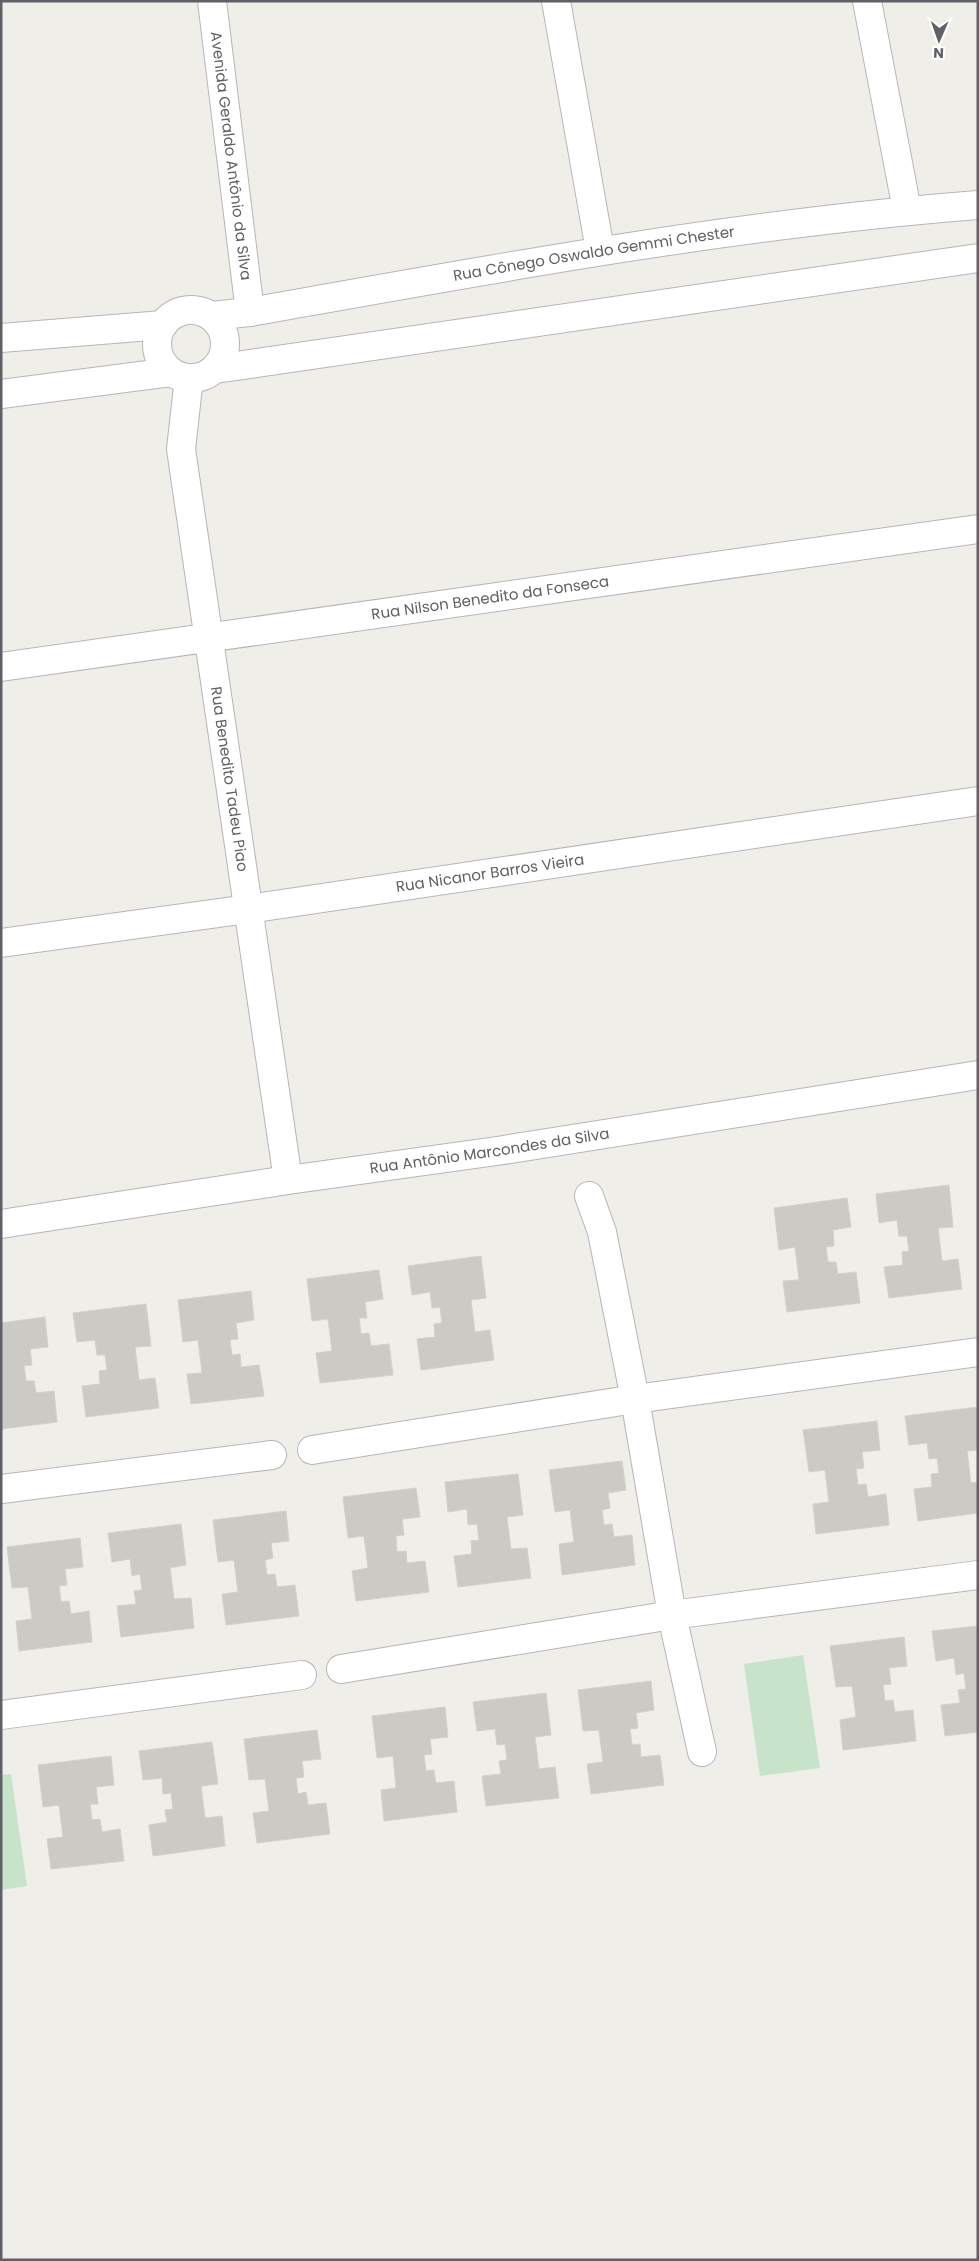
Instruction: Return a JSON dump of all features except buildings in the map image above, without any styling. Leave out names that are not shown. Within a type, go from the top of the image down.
[{"type":"street","name":"Avenida Geraldo Antônio da Silva","points":[[212,1],[250,312]]},
{"type":"street","points":[[556,1],[600,250]]},
{"type":"street","points":[[867,1],[908,210]]},
{"type":"street","name":"Rua Cônego Oswaldo Gemmi Chester","points":[[211,316],[250,312],[600,250],[908,210],[978,205]]},
{"type":"street","points":[[1,394],[180,375],[205,376],[215,369],[978,258]]},
{"type":"street","points":[[180,375],[158,356],[158,335],[170,317],[185,311],[201,312],[211,316],[223,332],[224,352],[215,369]]},
{"type":"street","points":[[1,338],[163,325]]},
{"type":"street","name":"Rua Benedito Tadeu Piao","points":[[180,375],[181,449],[288,1180]]},
{"type":"street","name":"Rua Nilson Benedito da Fonseca","points":[[1,667],[978,529]]},
{"type":"street","name":"Rua Nicanor Barros Vieira","points":[[1,943],[248,909],[978,801]]},
{"type":"street","name":"Rua Antônio Marcondes da Silva","points":[[1,1224],[288,1180],[496,1151],[978,1075]]},
{"type":"street","points":[[589,1196],[602,1232],[635,1399],[672,1615],[702,1752]]},
{"type":"street","points":[[312,1450],[635,1399],[978,1352]]},
{"type":"street","points":[[1,1489],[272,1455]]},
{"type":"street","points":[[341,1669],[672,1615],[978,1575]]},
{"type":"street","points":[[1,1715],[302,1675]]},
{"type":"green space","points":[[803,1655],[820,1768],[760,1776],[744,1664]]},
{"type":"green space","points":[[11,1774],[27,1886],[1,1890],[1,1775]]}]
